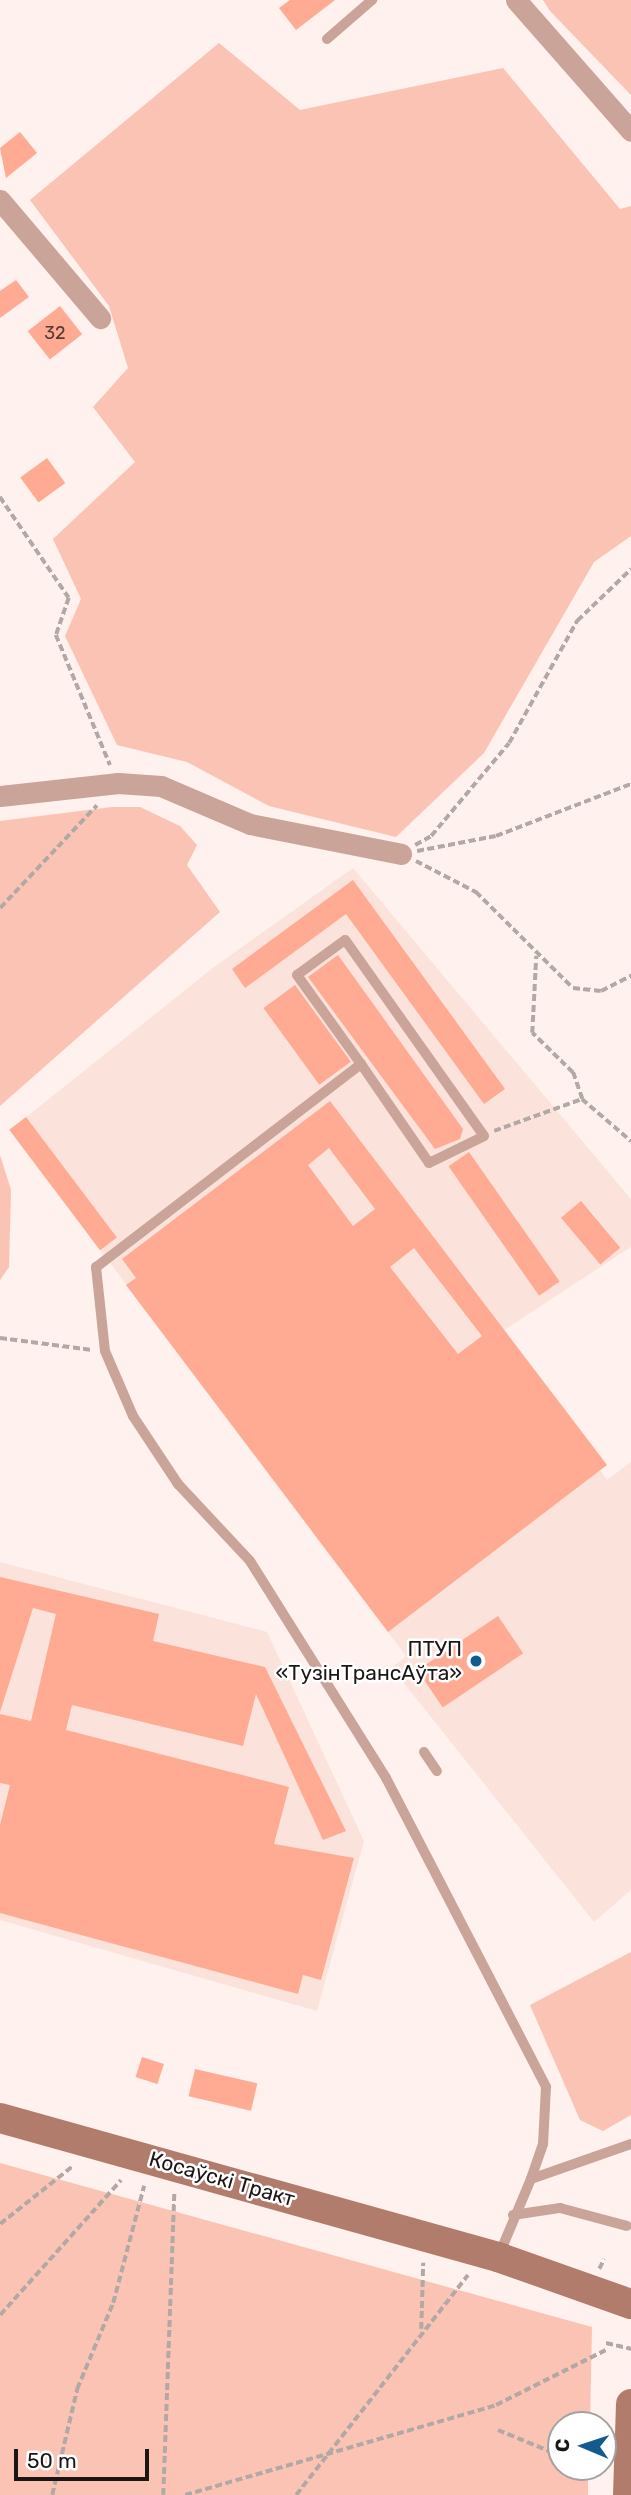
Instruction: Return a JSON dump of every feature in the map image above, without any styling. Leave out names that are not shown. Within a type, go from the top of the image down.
[{"type":"main road","name":"Косаўскі Тракт","points":[[0,2118],[433,2252],[498,2258],[631,2304]]},
{"type":"main road","points":[[628,2495],[631,2404]]},
{"type":"street","points":[[516,0],[631,131]]},
{"type":"street","points":[[0,200],[100,318]]},
{"type":"street","points":[[0,796],[118,783],[161,786],[295,836],[401,854]]},
{"type":"lane","points":[[327,39],[372,0]]},
{"type":"lane","points":[[345,940],[484,1136],[429,1163],[361,1063],[297,975],[345,940]]},
{"type":"lane","points":[[361,1063],[96,1267],[105,1351],[133,1416],[178,1484],[250,1561],[386,1778],[546,2087],[543,2144],[498,2258]]},
{"type":"lane","points":[[424,1752],[437,1771]]},
{"type":"lane","points":[[531,2179],[631,2144]]},
{"type":"lane","points":[[513,2215],[560,2208],[627,2226]]},
{"type":"path","points":[[0,497],[69,598],[56,635],[118,783],[0,908]]},
{"type":"path","points":[[401,854],[431,835],[509,743],[577,621],[631,569]]},
{"type":"path","points":[[401,854],[496,836],[631,784]]},
{"type":"path","points":[[401,854],[476,892],[536,956],[573,988],[601,991],[631,976]]},
{"type":"path","points":[[536,956],[532,1033],[573,1073],[582,1099],[631,1141]]},
{"type":"path","points":[[484,1136],[582,1099]]},
{"type":"path","points":[[0,1338],[105,1351]]},
{"type":"path","points":[[0,2224],[73,2166]]},
{"type":"path","points":[[0,2315],[121,2180]]},
{"type":"path","points":[[52,2495],[77,2389],[113,2303],[144,2186]]},
{"type":"path","points":[[163,2495],[174,2194]]},
{"type":"path","points":[[421,2331],[433,2252]]},
{"type":"path","points":[[296,2495],[421,2331],[468,2275]]},
{"type":"path","points":[[606,2343],[631,2349]]},
{"type":"path","points":[[185,2495],[496,2405],[606,2350]]},
{"type":"path","points":[[498,2430],[547,2450]]},
{"type":"shaded area","points":[[543,0],[631,0],[631,95],[550,11]]},
{"type":"shaded area","points":[[219,43],[300,110],[503,68],[620,209],[631,206],[631,536],[594,562],[484,753],[396,837],[269,806],[187,762],[117,745],[65,636],[81,599],[53,539],[135,462],[93,407],[128,368],[109,306],[30,200]]},
{"type":"shaded area","points":[[112,807],[140,807],[180,826],[197,845],[187,865],[220,912],[0,1106],[0,821]]},
{"type":"shaded area","points":[[353,868],[631,1199],[631,1247],[504,1330],[607,1465],[600,1470],[607,1480],[631,1462],[631,1890],[594,1922],[392,1668],[406,1656],[10,1130],[214,967]]},
{"type":"shaded area","points":[[0,1155],[11,1190],[9,1267],[0,1280]]},
{"type":"shaded area","points":[[0,1562],[267,1632],[364,1841],[317,2011],[0,1920]]},
{"type":"shaded area","points":[[631,1952],[631,2115],[603,2131],[580,2120],[530,2005]]},
{"type":"shaded area","points":[[0,2163],[592,2327],[590,2411],[547,2411],[547,2481],[588,2481],[588,2495],[0,2495]]},
{"type":"building","points":[[290,0],[335,0],[296,30],[279,8]]},
{"type":"building","points":[[20,132],[37,153],[6,178],[0,148]]},
{"type":"building","points":[[16,280],[29,297],[0,318],[0,291]]},
{"type":"building","points":[[60,306],[82,334],[50,360],[28,331]]},
{"type":"building","points":[[47,458],[65,483],[39,502],[20,477]]},
{"type":"building","points":[[353,880],[505,1089],[484,1104],[346,914],[245,988],[232,969]]},
{"type":"building","points":[[338,955],[463,1129],[460,1139],[435,1149],[308,977]]},
{"type":"building","points":[[295,985],[351,1062],[319,1085],[263,1008]]},
{"type":"building","points":[[330,1101],[607,1465],[388,1632],[126,1285],[136,1278],[122,1259]],"holes":[[[329,1148],[375,1209],[353,1226],[308,1165]],[[414,1248],[482,1336],[458,1354],[390,1267]]]},
{"type":"building","points":[[26,1117],[117,1238],[100,1250],[9,1130]]},
{"type":"building","points":[[469,1152],[560,1281],[539,1296],[449,1166]]},
{"type":"building","points":[[581,1201],[620,1248],[600,1264],[561,1218]]},
{"type":"building","points":[[0,1577],[159,1614],[153,1641],[265,1667],[346,1831],[323,1840],[256,1694],[243,1746],[72,1705],[66,1730],[289,1787],[274,1844],[354,1858],[321,1980],[303,1975],[298,1994],[0,1913],[0,1825],[10,1785],[0,1783],[0,1714],[31,1721],[56,1614],[33,1608],[0,1712]]},
{"type":"building","points":[[498,1616],[523,1653],[443,1708],[418,1670]]},
{"type":"building","points":[[142,2057],[164,2064],[157,2084],[136,2077]]},
{"type":"building","points":[[195,2069],[257,2083],[251,2111],[189,2096]]},
{"type":"place","name":"ПТУП «ТузінТрансАўта»","points":[[476,1661]]}]
